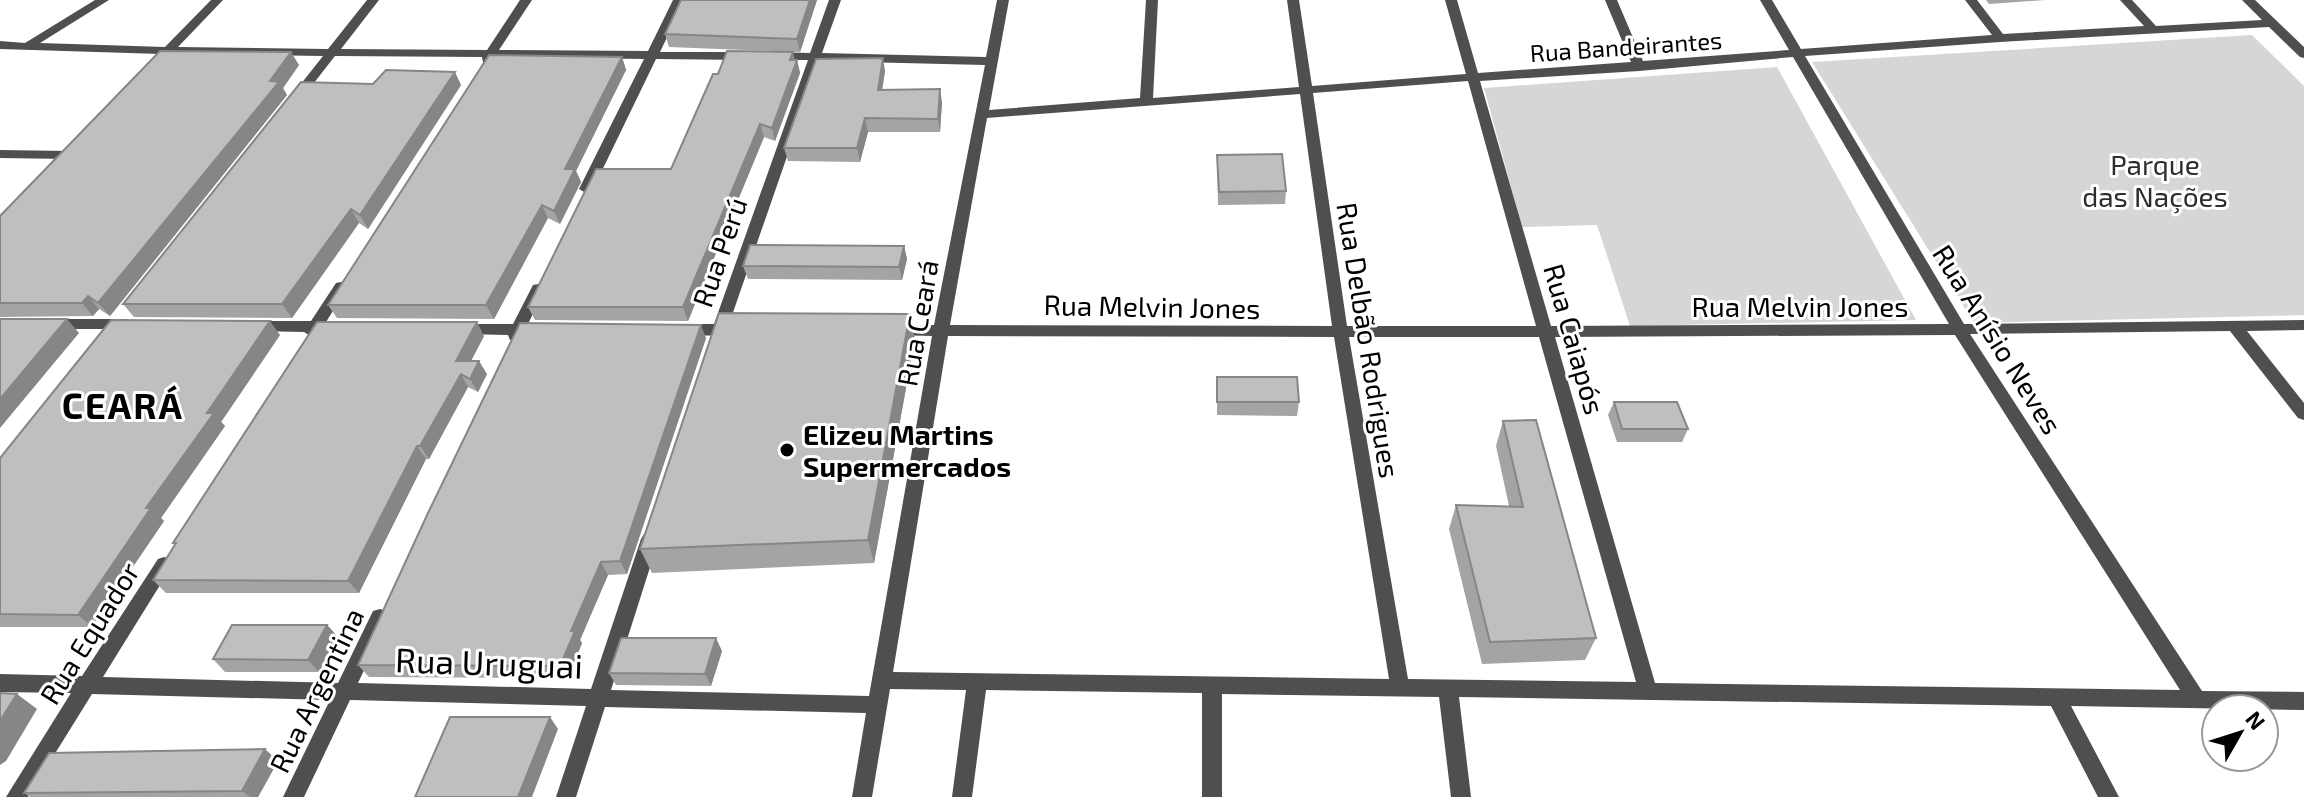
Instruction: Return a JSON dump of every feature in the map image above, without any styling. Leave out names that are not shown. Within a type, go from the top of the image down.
[{"type":"street","points":[[25,47],[103,0]]},
{"type":"street","points":[[150,70],[217,0]]},
{"type":"street","points":[[282,115],[373,0]]},
{"type":"street","points":[[474,79],[526,0]]},
{"type":"street","points":[[578,206],[679,0]]},
{"type":"street","name":"Rua Perú","points":[[717,336],[835,0]]},
{"type":"street","name":"Rua Ceará","points":[[862,797],[941,330],[1003,0]]},
{"type":"street","points":[[1146,101],[1152,0]]},
{"type":"street","name":"Rua Delbão Rodrigues","points":[[1293,0],[1341,334],[1400,688]]},
{"type":"street","name":"Rua Caiapós","points":[[1451,0],[1471,80],[1547,333],[1648,692]]},
{"type":"street","points":[[1611,0],[1639,67]]},
{"type":"street","name":"Rua Anísio Neves","points":[[1766,0],[1961,332],[2196,699]]},
{"type":"street","points":[[1971,0],[2000,38]]},
{"type":"street","points":[[2126,0],[2152,28]]},
{"type":"street","points":[[2248,0],[2304,54]]},
{"type":"street","name":"Rua Bandeirantes","points":[[983,114],[1797,56],[2000,38],[2272,23]]},
{"type":"street","points":[[0,45],[332,53],[990,61]]},
{"type":"street","points":[[60,165],[80,144]]},
{"type":"street","points":[[311,334],[348,275]]},
{"type":"street","points":[[504,359],[544,275]]},
{"type":"street","points":[[28,324],[144,325]]},
{"type":"street","name":"Rua Melvin Jones","points":[[878,330],[1341,334],[1961,332],[2304,325]]},
{"type":"street","points":[[237,326],[311,334],[346,328]]},
{"type":"street","points":[[2234,326],[2304,414]]},
{"type":"street","points":[[440,329],[548,330]]},
{"type":"street","points":[[673,329],[717,336],[751,329]]},
{"type":"street","points":[[566,797],[658,516]]},
{"type":"street","name":"Rua Equador","points":[[16,797],[171,552]]},
{"type":"street","name":"Rua Argentina","points":[[293,797],[387,603]]},
{"type":"street","points":[[884,680],[2304,701]]},
{"type":"street","points":[[962,797],[977,682]]},
{"type":"street","name":"Rua Uruguai","points":[[0,683],[346,689],[879,705]]},
{"type":"street","points":[[1212,686],[1212,797]]},
{"type":"street","points":[[1448,689],[1461,797]]},
{"type":"street","points":[[2056,697],[2109,797]]},
{"type":"lane","points":[[0,154],[70,155]]},
{"type":"green space","name":"Parque das Nações","points":[[2252,35],[2304,86],[2304,315],[1974,323],[1812,62]]},
{"type":"green space","points":[[1777,67],[1916,320],[1630,326],[1597,225],[1522,227],[1484,88]]},
{"type":"building","points":[[681,0],[810,0],[797,39],[665,34]]},
{"type":"building","points":[[160,51],[291,52],[270,81],[279,82],[98,303],[88,296],[82,303],[0,303],[0,216]]},
{"type":"building","points":[[727,51],[793,52],[790,60],[797,60],[772,128],[760,124],[683,307],[528,307],[596,169],[671,169],[713,74],[718,74]]},
{"type":"building","points":[[489,55],[622,57],[565,169],[575,169],[554,211],[542,205],[486,305],[328,305]]},
{"type":"building","points":[[883,58],[878,90],[940,89],[938,119],[865,118],[857,148],[784,148],[816,59]]},
{"type":"building","points":[[386,70],[455,72],[360,215],[351,209],[282,304],[123,304],[301,82],[373,84]]},
{"type":"building","points":[[1282,154],[1286,191],[1219,192],[1217,155]]},
{"type":"building","points":[[750,245],[904,246],[899,267],[743,266]]},
{"type":"building","name":"Elizeu Martins Supermercados","points":[[719,313],[910,314],[868,540],[640,549]]},
{"type":"building","points":[[0,319],[67,319],[0,399]]},
{"type":"building","points":[[111,320],[270,321],[207,413],[214,413],[146,508],[151,508],[78,615],[0,614],[0,458]]},
{"type":"building","points":[[317,322],[477,322],[456,361],[479,361],[470,379],[461,374],[420,446],[417,446],[348,581],[153,580],[176,543],[173,543]]},
{"type":"building","points":[[520,323],[701,325],[620,561],[601,562],[571,631],[575,631],[560,666],[358,665],[428,513]]},
{"type":"building","points":[[1217,377],[1297,377],[1299,402],[1217,402]]},
{"type":"building","points":[[1614,402],[1677,402],[1688,429],[1622,429]]},
{"type":"building","points":[[1536,420],[1596,638],[1490,642],[1456,505],[1523,507],[1503,421]]},
{"type":"building","points":[[232,625],[327,625],[308,660],[213,659]]},
{"type":"building","points":[[621,638],[716,638],[705,674],[609,673]]},
{"type":"building","points":[[0,693],[17,694],[0,721]]},
{"type":"building","points":[[450,717],[550,717],[518,797],[415,797]]},
{"type":"building","points":[[265,749],[242,791],[24,793],[49,753]]},
{"type":"place","name":"Elizeu Martins Supermercados","points":[[787,450]]},
{"type":"district","name":"CEARÁ","points":[[123,404]]}]
